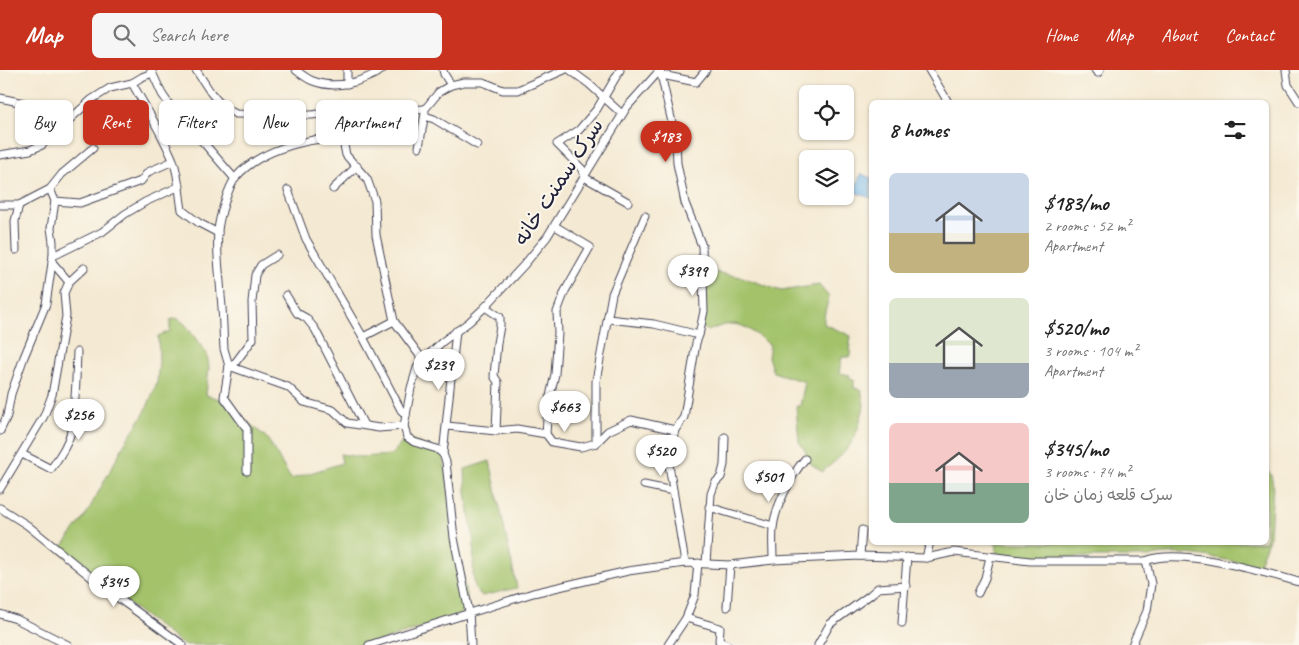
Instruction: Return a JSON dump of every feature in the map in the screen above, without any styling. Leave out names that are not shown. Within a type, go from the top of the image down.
[{"type":"street","points":[[196,70],[211,93],[224,107],[236,114],[312,115],[357,108],[425,112],[477,145]]},
{"type":"street","points":[[296,70],[312,81],[332,84],[347,84],[368,78],[382,70]]},
{"type":"street","points":[[347,70],[347,84]]},
{"type":"street","points":[[443,70],[451,85]]},
{"type":"street","points":[[419,147],[425,112],[439,92],[451,85],[464,82],[483,82],[502,90],[518,90],[548,73],[560,73],[564,70]]},
{"type":"street","points":[[570,70],[589,84],[622,114]]},
{"type":"street","points":[[620,70],[597,109],[578,130],[557,144],[582,169],[584,177],[628,202]]},
{"type":"street","points":[[685,562],[668,459],[675,430],[684,417],[696,343],[704,311],[702,246],[685,203],[677,163],[676,140],[660,72],[696,82],[706,70]]},
{"type":"street","points":[[929,70],[947,100]]},
{"type":"street","points":[[1094,70],[1098,72],[1100,70]]},
{"type":"street","points":[[1286,70],[1288,85],[1299,102]]},
{"type":"street","points":[[0,154],[30,150],[42,145],[91,100],[110,88],[132,83],[152,71],[162,94],[184,126],[202,142],[235,179]]},
{"type":"street","name":"سرک سمنت خانه","points":[[404,426],[417,368],[442,342],[469,322],[485,307],[524,265],[555,226],[622,114],[660,72]]},
{"type":"street","points":[[132,83],[162,136],[173,161],[180,186],[182,210],[199,223],[218,233]]},
{"type":"street","points":[[0,98],[15,101]]},
{"type":"street","points":[[230,367],[224,350],[218,233],[224,204],[235,179],[246,168],[285,147],[316,140]]},
{"type":"street","points":[[344,145],[346,155],[367,179],[375,201],[376,235],[394,321],[423,360]]},
{"type":"street","points":[[0,205],[20,205],[50,189],[62,174],[93,148]]},
{"type":"street","points":[[55,201],[80,203],[141,181],[148,172],[173,161]]},
{"type":"street","points":[[333,190],[357,166]]},
{"type":"street","points":[[53,259],[102,232],[125,214],[145,202],[180,186]]},
{"type":"street","points":[[0,431],[7,416],[11,394],[24,358],[46,304],[53,259],[51,228],[55,201],[50,189]]},
{"type":"street","points":[[288,190],[306,239],[363,338],[401,410],[406,415]]},
{"type":"street","points":[[16,250],[15,221],[20,205]]},
{"type":"street","points":[[596,443],[596,381],[612,294],[645,216]]},
{"type":"street","points":[[555,226],[590,247],[565,291],[557,312],[558,333],[546,434],[552,442],[582,447],[596,443],[608,431],[631,420],[675,430]]},
{"type":"street","points":[[247,471],[247,429],[224,397],[230,367],[252,342],[254,336],[253,287],[258,268],[277,256]]},
{"type":"street","points":[[53,259],[69,282]]},
{"type":"street","points":[[0,489],[44,416],[52,395],[66,316],[64,293],[69,282],[84,268]]},
{"type":"street","points":[[286,295],[297,314],[306,318],[315,329],[364,425]]},
{"type":"street","points":[[485,307],[500,317],[494,376],[498,382],[496,431]]},
{"type":"street","points":[[608,319],[654,324],[699,335]]},
{"type":"street","points":[[363,338],[394,321]]},
{"type":"street","points":[[456,331],[443,454],[446,462],[454,538],[469,612],[471,645]]},
{"type":"street","points":[[22,454],[51,469],[63,451],[71,432],[73,420],[77,352]]},
{"type":"street","points":[[230,367],[288,387],[304,402],[334,410],[347,423],[379,428],[404,426],[407,437],[411,440],[437,449],[443,454]]},
{"type":"street","points":[[447,426],[496,431],[517,428],[546,434]]},
{"type":"street","points":[[668,645],[686,618],[695,595],[702,563],[711,494],[715,483],[721,477],[724,465],[725,437]]},
{"type":"street","points":[[773,560],[773,526],[777,512],[797,468],[804,459]]},
{"type":"street","points":[[644,485],[673,491]]},
{"type":"street","points":[[709,507],[773,526]]},
{"type":"street","points":[[0,508],[27,525],[114,595],[183,645]]},
{"type":"street","points":[[860,556],[862,530]]},
{"type":"street","points":[[926,558],[929,545]]},
{"type":"street","points":[[369,645],[533,593],[628,571],[685,562],[730,565],[773,560],[860,556],[926,558],[954,552],[990,558],[1030,561],[1146,561],[1154,558],[1184,556],[1299,582]]},
{"type":"street","points":[[902,623],[907,557]]},
{"type":"street","points":[[978,593],[985,578],[990,558]]},
{"type":"street","points":[[1132,645],[1147,611],[1151,584],[1146,561]]},
{"type":"street","points":[[728,607],[730,565]]},
{"type":"street","points":[[818,645],[830,624],[878,588],[906,586]]},
{"type":"street","points":[[0,614],[16,619],[68,645]]},
{"type":"street","points":[[686,618],[718,626],[721,630],[719,641],[728,645]]},
{"type":"green space","points":[[702,268],[742,277],[781,291],[819,285],[829,297],[824,324],[851,336],[849,351],[851,352],[849,357],[842,357],[839,373],[850,375],[849,379],[854,380],[854,388],[862,390],[864,405],[857,430],[850,444],[841,456],[822,472],[806,460],[808,457],[805,455],[806,452],[799,442],[796,406],[800,406],[805,382],[773,372],[768,357],[770,345],[748,329],[735,324],[708,331],[701,327]]},
{"type":"green space","points":[[177,318],[185,324],[207,354],[209,367],[206,395],[220,399],[267,438],[291,479],[342,463],[340,454],[361,457],[391,455],[407,437],[443,454],[469,612],[369,645],[183,645],[59,551],[86,515],[126,441],[145,412],[157,383],[159,360],[158,336],[170,331],[170,320]]},
{"type":"green space","points":[[490,461],[517,588],[482,596],[475,589],[473,575],[474,543],[466,493],[465,469]]},
{"type":"green space","points":[[1269,472],[1273,485],[1269,538]]},
{"type":"green space","points":[[1266,545],[1258,566],[1189,554],[1148,557],[1036,557],[996,553],[997,546]]},
{"type":"water","points":[[861,174],[869,177],[869,197],[854,192]]}]
